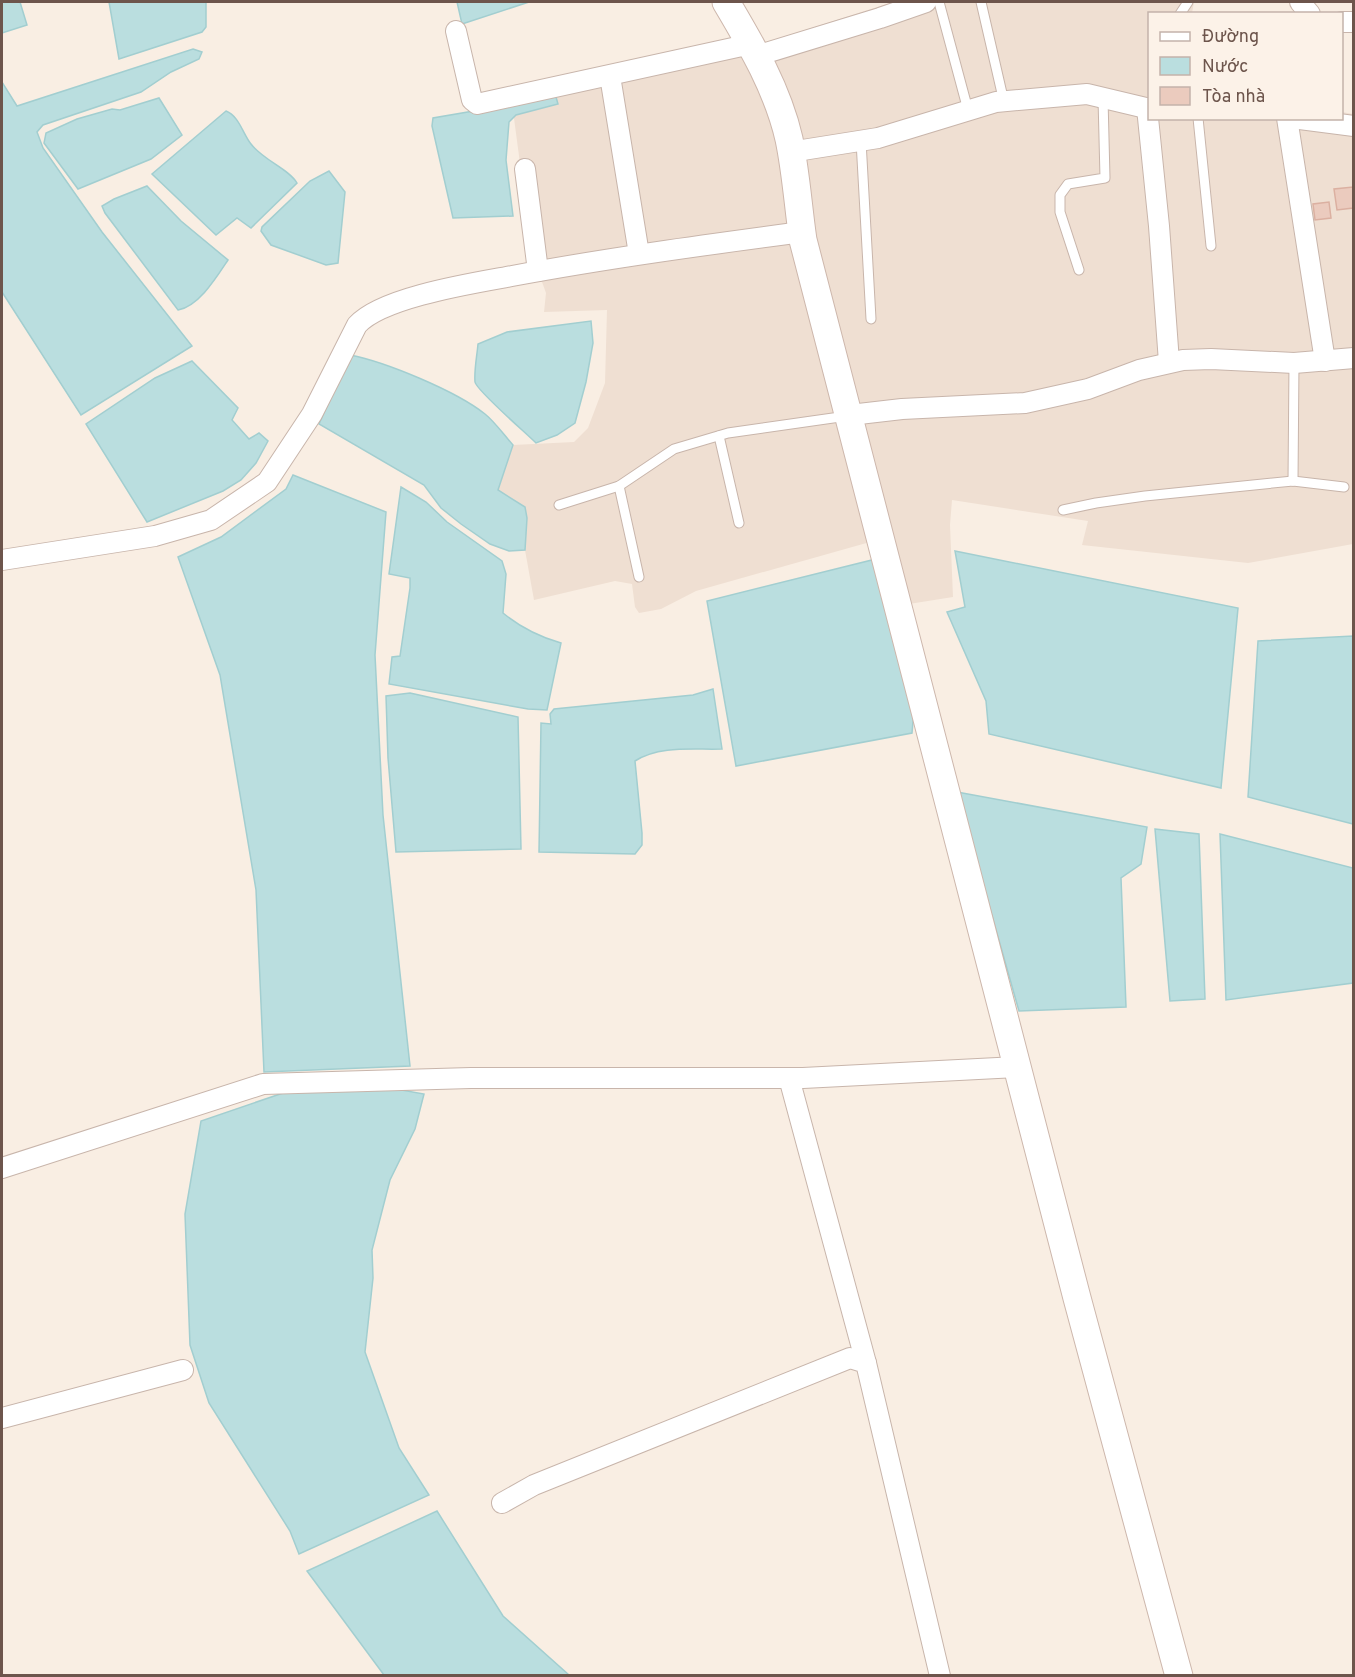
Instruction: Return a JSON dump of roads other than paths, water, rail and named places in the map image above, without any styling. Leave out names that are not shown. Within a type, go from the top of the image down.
[{"type":"street","points":[[726,2],[753,50],[775,97],[789,139],[802,232],[1077,1298],[1179,1676]]},
{"type":"street","points":[[456,31],[474,103],[753,50],[880,18],[926,2]]},
{"type":"street","points":[[610,76],[639,254]]},
{"type":"street","points":[[790,152],[878,138],[968,110],[1004,102],[1087,94],[1148,106]]},
{"type":"street","points":[[1149,120],[1169,362]]},
{"type":"street","points":[[1287,120],[1325,361]]},
{"type":"street","points":[[1307,120],[1353,126]]},
{"type":"street","points":[[525,169],[538,271]]},
{"type":"street","points":[[2,560],[155,536],[212,520],[267,482],[312,414],[357,325],[364,317],[393,304],[444,288],[538,271],[639,254],[802,232]]},
{"type":"street","points":[[850,415],[902,409],[1026,403],[1088,389],[1139,370],[1169,362],[1211,359],[1294,363],[1353,358]]},
{"type":"street","points":[[2,1168],[263,1084],[471,1078],[789,1078],[1017,1067]]},
{"type":"street","points":[[789,1078],[866,1363],[940,1676]]},
{"type":"street","points":[[502,1503],[534,1485],[849,1358],[866,1363]]},
{"type":"street","points":[[2,1418],[183,1370]]},
{"type":"lane","points":[[939,2],[968,110]]},
{"type":"lane","points":[[981,2],[1004,102]]},
{"type":"lane","points":[[1079,270],[1060,212],[1060,195],[1068,184],[1105,178],[1102,98]]},
{"type":"lane","points":[[1198,120],[1211,246]]},
{"type":"lane","points":[[861,141],[871,320]]},
{"type":"lane","points":[[1293,481],[1294,363]]},
{"type":"lane","points":[[559,505],[619,486],[674,449],[719,436],[850,415]]},
{"type":"lane","points":[[719,436],[739,523]]},
{"type":"lane","points":[[1063,510],[1157,495],[1293,481],[1344,487]]},
{"type":"lane","points":[[619,486],[639,577]]},
{"type":"water","points":[[2,2],[20,2],[27,25],[2,33]]},
{"type":"water","points":[[109,2],[206,2],[206,27],[202,32],[119,59]]},
{"type":"water","points":[[457,2],[529,2],[462,24]]},
{"type":"water","points":[[193,49],[202,52],[199,59],[171,72],[141,92],[43,125],[37,132],[43,148],[102,232],[192,346],[81,415],[2,292],[2,82],[17,106]]},
{"type":"water","points":[[556,97],[558,104],[516,115],[509,122],[506,160],[513,216],[453,218],[432,126],[433,118]]},
{"type":"water","points":[[159,98],[182,135],[151,159],[78,189],[44,143],[46,133],[77,119],[112,109],[120,110]]},
{"type":"water","points":[[226,111],[238,121],[256,150],[288,173],[297,183],[251,228],[237,218],[216,235],[152,174]]},
{"type":"water","points":[[329,171],[345,192],[338,263],[326,265],[271,245],[261,231],[262,227],[310,181]]},
{"type":"water","points":[[147,186],[181,221],[228,260],[200,297],[178,310],[102,206]]},
{"type":"water","points":[[591,321],[593,343],[575,423],[557,435],[536,443],[477,387],[475,368],[478,344],[507,332]]},
{"type":"water","points":[[350,355],[382,364],[439,387],[472,405],[496,425],[513,445],[498,490],[525,507],[527,518],[525,550],[509,551],[490,544],[441,508],[424,485],[319,424]]},
{"type":"water","points":[[192,361],[238,408],[232,420],[249,439],[259,433],[268,441],[256,463],[241,480],[223,491],[147,522],[86,424],[155,378]]},
{"type":"water","points":[[293,475],[386,512],[375,655],[383,815],[410,1066],[264,1072],[256,890],[220,675],[178,557],[221,537],[286,489]]},
{"type":"water","points":[[401,487],[426,502],[447,522],[502,561],[506,574],[503,613],[530,631],[561,643],[547,710],[528,709],[389,684],[392,657],[400,656],[410,588],[410,578],[389,574]]},
{"type":"water","points":[[955,551],[1238,608],[1221,788],[989,734],[986,701],[947,612],[965,607]]},
{"type":"water","points":[[876,559],[914,709],[912,733],[736,766],[707,601]]},
{"type":"water","points":[[1353,636],[1353,824],[1248,797],[1258,641]]},
{"type":"water","points":[[713,689],[722,749],[666,750],[635,761],[642,845],[635,854],[539,852],[541,723],[551,724],[550,714],[554,709],[693,695]]},
{"type":"water","points":[[410,693],[518,717],[521,849],[396,852],[388,758],[386,696]]},
{"type":"water","points":[[957,792],[1147,827],[1141,864],[1121,878],[1126,1007],[1019,1011]]},
{"type":"water","points":[[1155,829],[1199,834],[1205,999],[1170,1001]]},
{"type":"water","points":[[1220,834],[1353,868],[1353,983],[1226,1000]]},
{"type":"water","points":[[368,1084],[424,1094],[415,1129],[390,1180],[372,1250],[373,1278],[365,1352],[399,1448],[429,1495],[299,1554],[290,1531],[209,1403],[190,1345],[185,1214],[201,1121],[283,1093]]},
{"type":"water","points":[[437,1511],[503,1616],[569,1675],[384,1675],[307,1571]]}]
